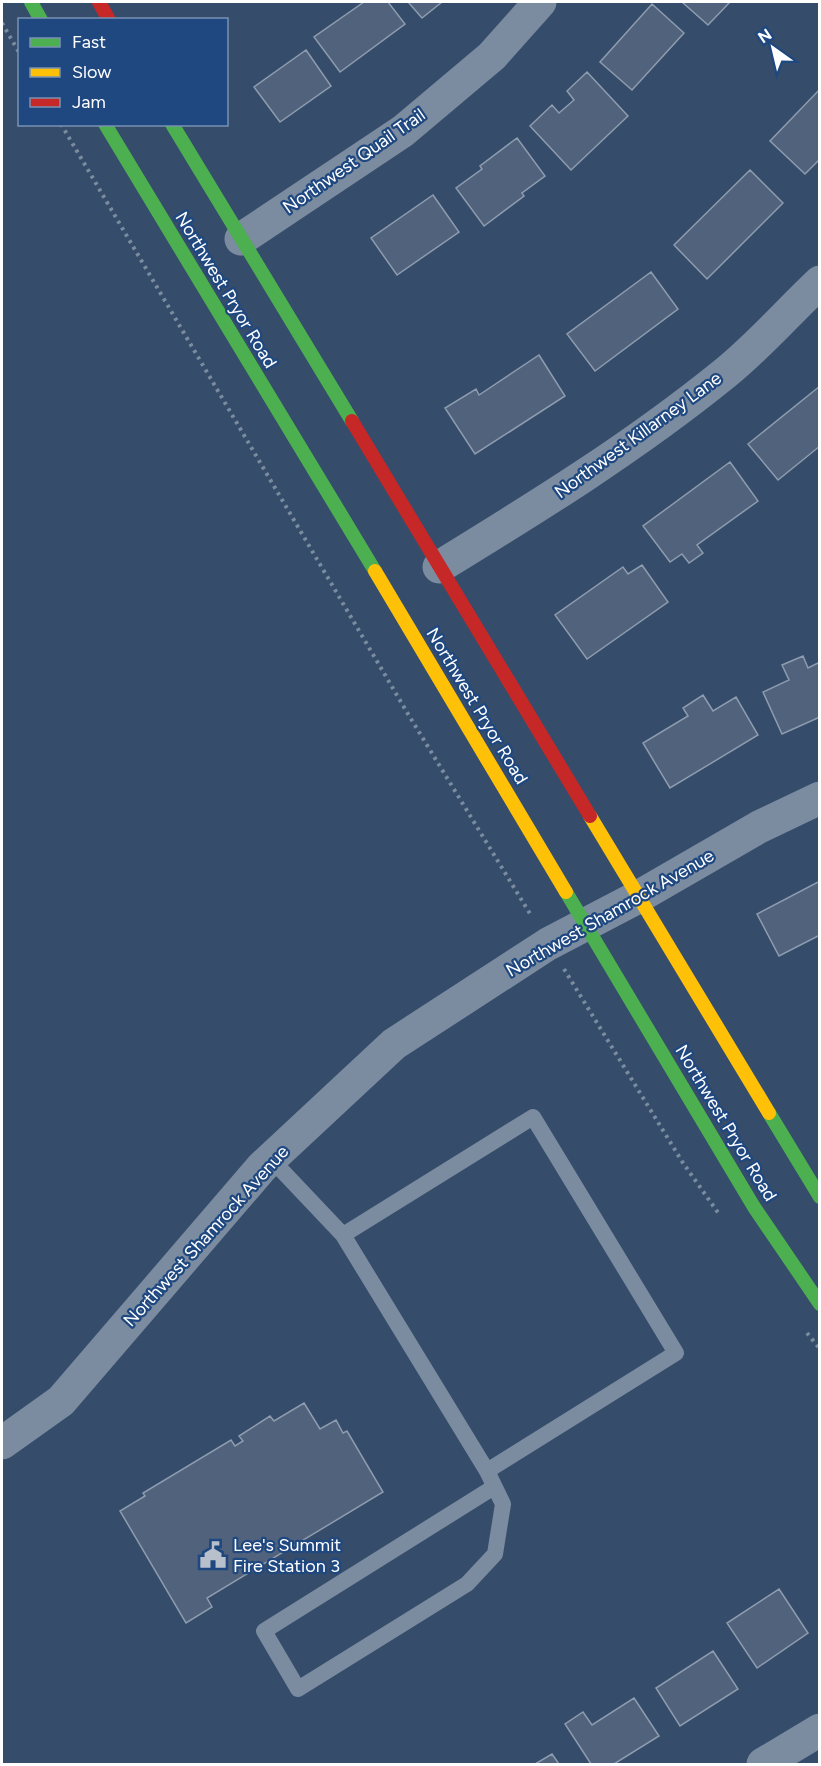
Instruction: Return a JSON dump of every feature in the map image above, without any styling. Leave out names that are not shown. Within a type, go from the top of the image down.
[{"type":"main road","points":[[31,2],[41,18]]},
{"type":"main road","points":[[99,2],[108,18]]},
{"type":"main road","name":"Northwest Pryor Road","points":[[106,126],[754,1207],[819,1304]]},
{"type":"main road","points":[[173,126],[819,1197]]},
{"type":"street","name":"Northwest Quail Trail","points":[[241,239],[403,131],[492,56],[540,2]]},
{"type":"street","name":"Northwest Killarney Lane","points":[[439,567],[566,489],[639,439],[725,373],[819,282]]},
{"type":"street","name":"Northwest Shamrock Avenue","points":[[2,1443],[61,1401],[271,1159],[394,1044],[548,944],[638,897],[759,827],[819,798]]},
{"type":"street","points":[[763,1764],[817,1739]]},
{"type":"lane","points":[[343,1235],[533,1117],[676,1353],[487,1471]]},
{"type":"lane","points":[[271,1159],[343,1235],[487,1471],[502,1504],[495,1554],[467,1584],[298,1689],[264,1631],[494,1487]]},
{"type":"path","points":[[2,23],[18,51]]},
{"type":"path","points":[[62,126],[408,714],[683,1164],[720,1215]]},
{"type":"path","points":[[806,1331],[819,1349]]},
{"type":"building","points":[[364,2],[388,2],[405,24],[340,72],[314,37]]},
{"type":"building","points":[[408,2],[442,2],[422,18]]},
{"type":"building","points":[[682,2],[730,2],[708,25]]},
{"type":"building","points":[[652,4],[684,33],[632,90],[600,62]]},
{"type":"building","points":[[306,50],[331,86],[280,122],[254,87]]},
{"type":"building","points":[[587,72],[628,116],[571,170],[530,126],[552,105],[559,113],[574,100],[567,91]]},
{"type":"building","points":[[820,89],[820,159],[805,174],[770,141]]},
{"type":"building","points":[[517,138],[545,176],[522,193],[524,196],[484,226],[456,188],[482,169],[480,166]]},
{"type":"building","points":[[750,170],[783,203],[707,279],[674,245]]},
{"type":"building","points":[[433,195],[459,232],[397,275],[371,238]]},
{"type":"building","points":[[651,272],[678,309],[595,371],[567,334]]},
{"type":"building","points":[[539,355],[565,396],[475,454],[445,408],[476,389],[479,395]]},
{"type":"building","points":[[820,386],[820,446],[778,480],[748,444]]},
{"type":"building","points":[[730,462],[758,501],[697,545],[703,553],[689,563],[682,554],[670,562],[643,526]]},
{"type":"building","points":[[642,565],[668,602],[587,659],[555,615],[623,567],[628,574]]},
{"type":"building","points":[[803,656],[808,668],[820,662],[820,717],[782,734],[763,692],[789,680],[782,665]]},
{"type":"building","points":[[703,695],[713,711],[736,697],[758,735],[670,788],[643,743],[688,716],[683,708]]},
{"type":"building","points":[[820,881],[820,935],[779,956],[757,914]]},
{"type":"building","name":"Lee's Summit Fire Station 3","points":[[304,1403],[320,1429],[336,1420],[343,1433],[347,1431],[383,1492],[207,1598],[212,1607],[186,1623],[120,1511],[145,1496],[143,1493],[231,1440],[235,1446],[243,1441],[239,1436],[270,1416],[274,1421]]},
{"type":"building","points":[[779,1589],[808,1633],[757,1668],[727,1623]]},
{"type":"building","points":[[713,1651],[738,1689],[680,1726],[656,1688]]},
{"type":"building","points":[[634,1698],[659,1736],[614,1764],[591,1764],[565,1724],[583,1712],[592,1725]]},
{"type":"building","points":[[552,1754],[559,1764],[535,1764]]},
{"type":"traffic: fast","points":[[31,2],[40,18]]},
{"type":"traffic: fast","points":[[106,126],[375,571]]},
{"type":"traffic: fast","points":[[173,126],[352,421]]},
{"type":"traffic: fast","points":[[566,892],[754,1207],[820,1304]]},
{"type":"traffic: fast","points":[[769,1113],[820,1197]]},
{"type":"traffic: slow","points":[[375,571],[566,892]]},
{"type":"traffic: slow","points":[[590,816],[769,1113]]},
{"type":"traffic: jam","points":[[99,2],[108,18]]},
{"type":"traffic: jam","points":[[352,421],[590,816]]},
{"type":"place","name":"Lee's Summit Fire Station 3","points":[[213,1555]]}]
